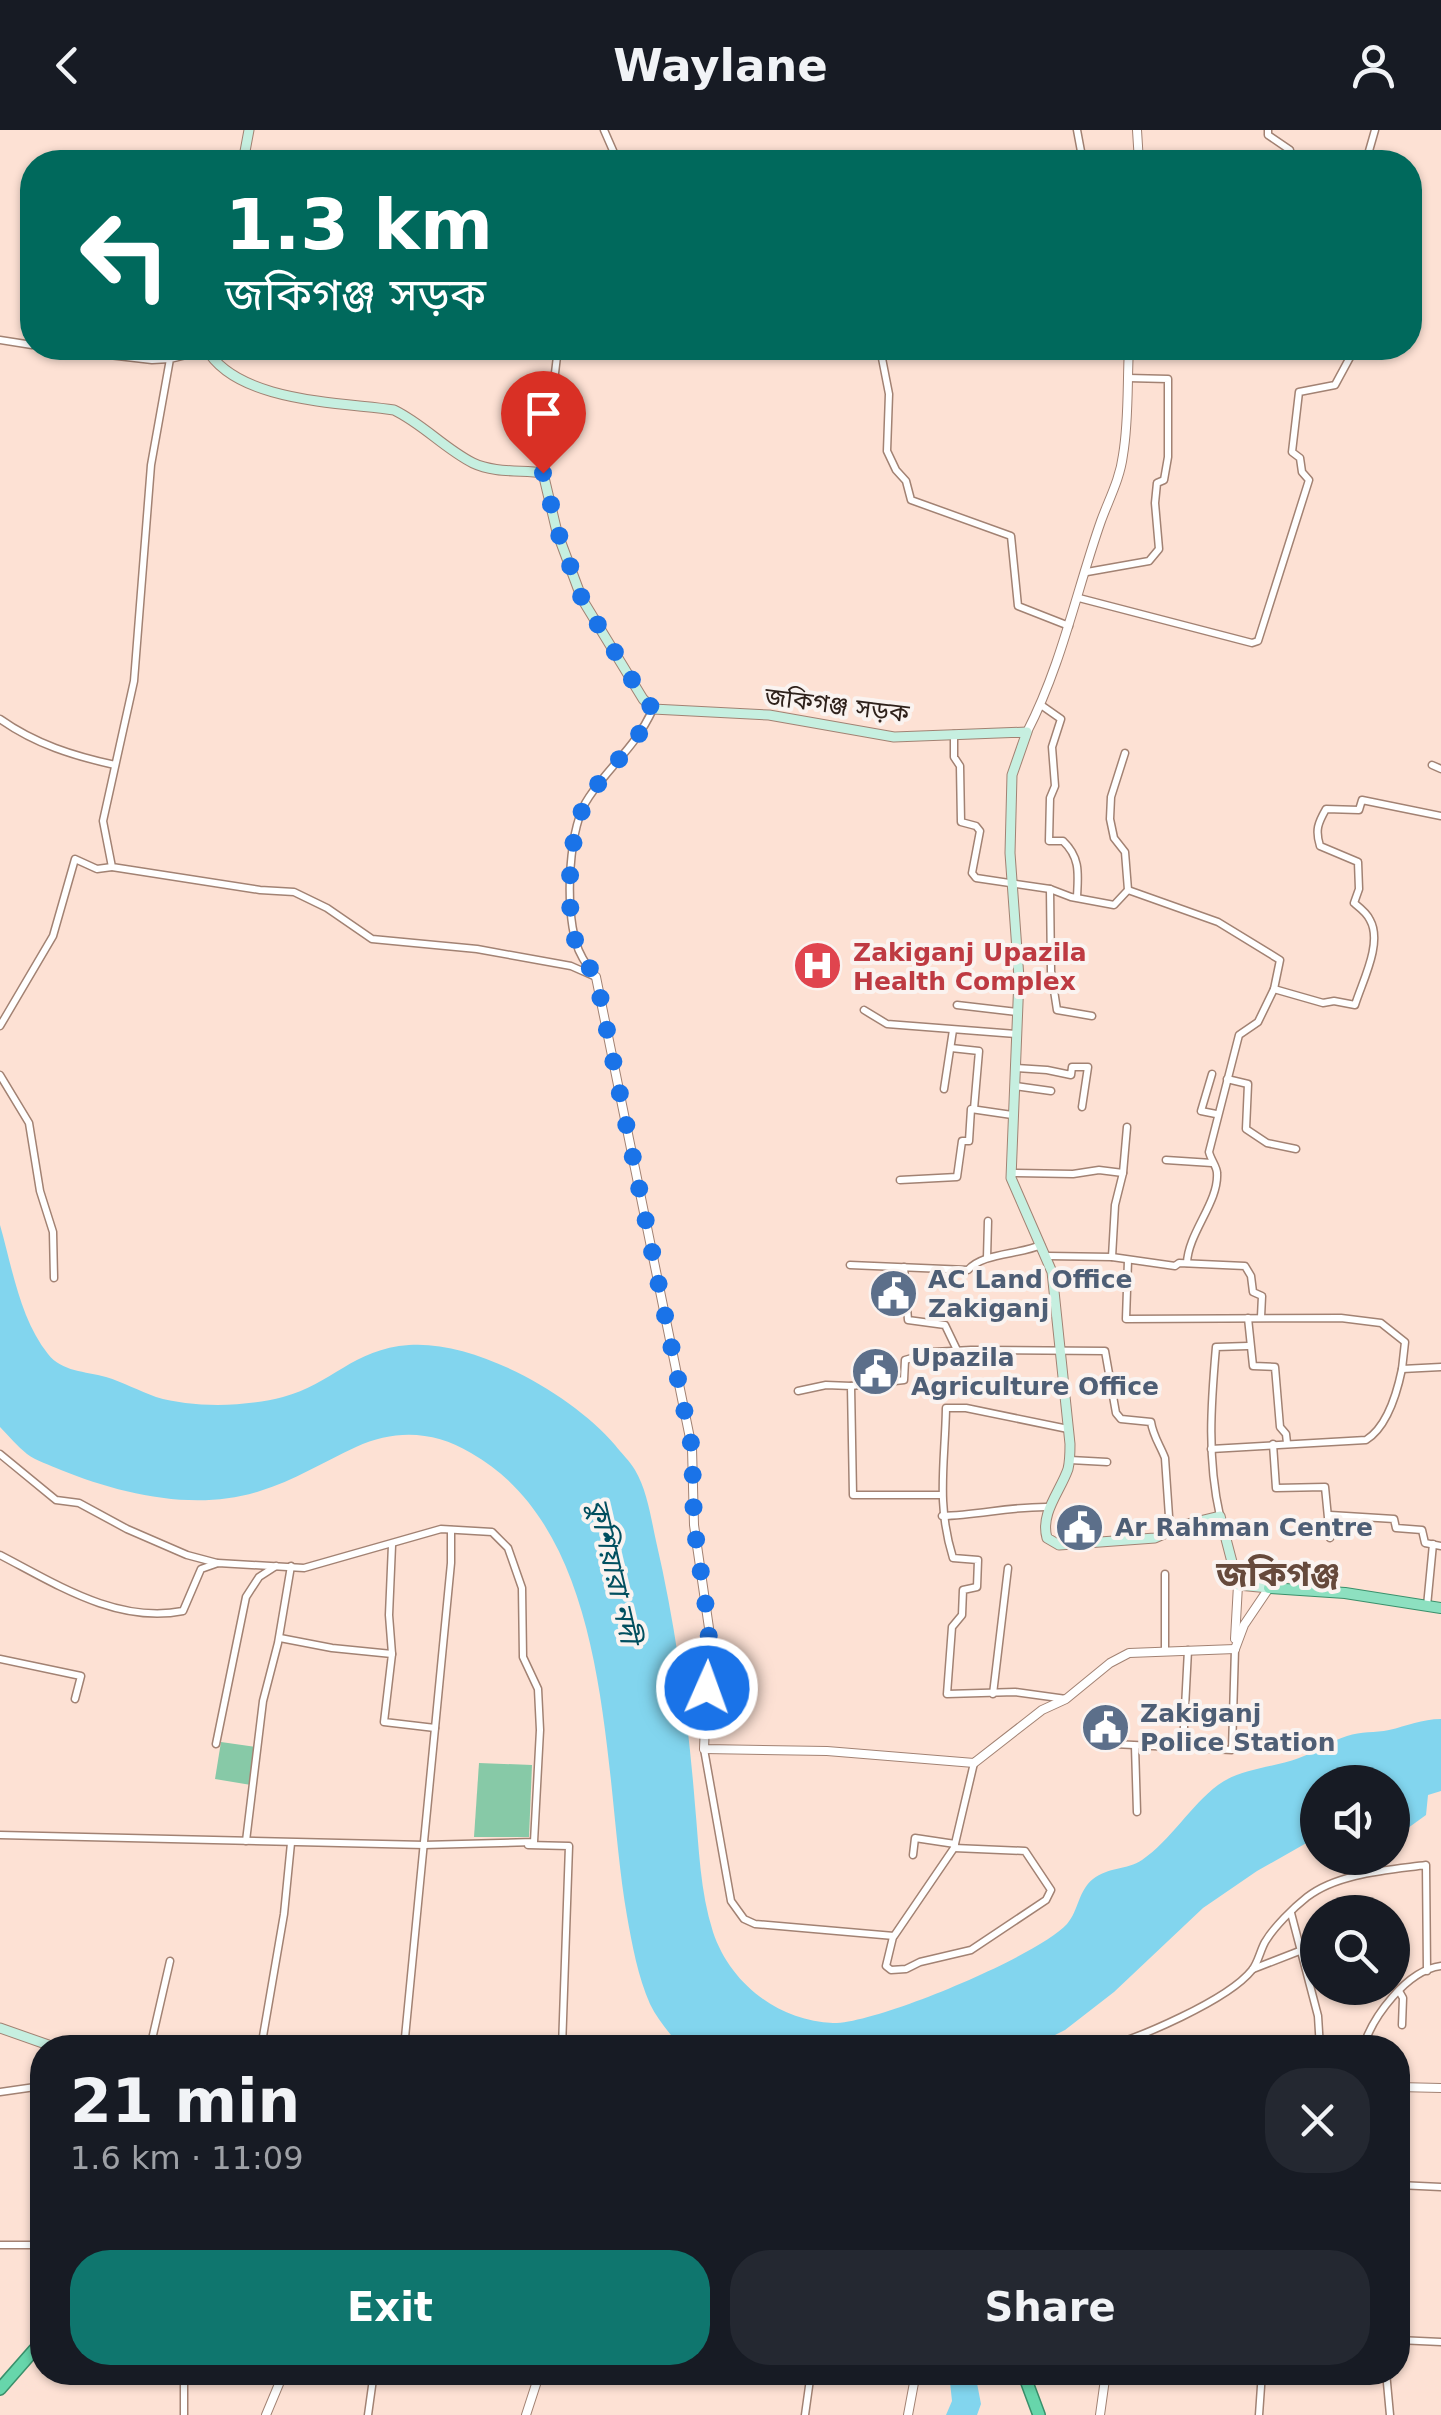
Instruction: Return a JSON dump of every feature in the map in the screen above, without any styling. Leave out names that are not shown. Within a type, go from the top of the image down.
[{"type":"highway","points":[[0,2390],[30,2355]]},
{"type":"highway","points":[[1028,2385],[1039,2415]]},
{"type":"main road","points":[[214,360],[223,371],[254,388],[394,410],[412,418],[473,463],[543,473],[558,532],[582,599],[653,709]]},
{"type":"main road","name":"জকিগঞ্জ সড়ক","points":[[653,709],[769,714],[894,737],[1027,732]]},
{"type":"main road","points":[[1027,732],[1012,775],[1012,885],[1019,978],[1011,1173],[1048,1256],[1068,1429],[1070,1460],[1044,1528],[1047,1538],[1059,1545],[1155,1538],[1220,1516],[1238,1585],[1345,1593],[1441,1608]]},
{"type":"main road","points":[[0,2028],[30,2039]]},
{"type":"street","points":[[1268,130],[1268,135],[1290,150]]},
{"type":"street","points":[[112,867],[104,821],[134,682],[151,465],[170,360]]},
{"type":"street","points":[[543,473],[557,360]]},
{"type":"street","points":[[882,360],[889,394],[887,451],[906,481],[911,500],[1012,536],[1018,606],[1070,627]]},
{"type":"street","points":[[1027,732],[1070,627],[1102,520],[1117,484],[1124,454],[1129,360]]},
{"type":"street","points":[[1079,598],[1252,643],[1258,641],[1309,480],[1302,472],[1300,458],[1292,452],[1300,392],[1335,386],[1349,360]]},
{"type":"street","points":[[1087,572],[1149,561],[1159,549],[1155,503],[1157,483],[1164,480],[1168,458],[1168,379],[1128,378]]},
{"type":"street","points":[[1041,704],[1060,718],[1052,747],[1054,786],[1049,841],[1064,842],[1073,850],[1079,867],[1076,898]]},
{"type":"street","points":[[653,709],[640,736],[587,799],[576,840],[570,899],[573,928],[584,960],[596,976],[692,1448],[694,1525],[709,1628],[704,1749],[731,1900],[744,1919],[756,1924],[894,1936]]},
{"type":"street","points":[[0,719],[21,734],[62,751],[115,765]]},
{"type":"street","points":[[954,734],[954,757],[960,766],[961,822],[980,831],[972,873],[976,878],[1050,888],[1114,905],[1128,890],[1125,852],[1114,838],[1110,819],[1111,797],[1125,753]]},
{"type":"street","points":[[1432,765],[1441,768]]},
{"type":"street","points":[[1274,989],[1323,1003],[1334,1001],[1355,1006],[1371,952],[1372,922],[1354,902],[1360,889],[1358,862],[1320,846],[1316,832],[1326,809],[1360,810],[1362,800],[1374,800],[1385,806],[1441,816]]},
{"type":"street","points":[[0,1026],[53,936],[75,859],[97,869],[112,867],[294,892],[327,908],[372,939],[477,949],[571,966],[596,976]]},
{"type":"street","points":[[1050,888],[1051,971],[1057,1010],[1092,1016]]},
{"type":"street","points":[[1128,890],[1218,922],[1280,960],[1274,989],[1258,1022],[1240,1035],[1209,1152],[1218,1169],[1216,1184],[1203,1223],[1190,1241],[1187,1264]]},
{"type":"street","points":[[957,1005],[1017,1012]]},
{"type":"street","points":[[864,1010],[887,1024],[1016,1034]]},
{"type":"street","points":[[944,1089],[953,1030]]},
{"type":"street","points":[[900,1180],[958,1176],[959,1150],[962,1142],[969,1141],[978,1051],[950,1048]]},
{"type":"street","points":[[1014,1068],[1071,1075],[1072,1067],[1088,1068],[1082,1107]]},
{"type":"street","points":[[1212,1074],[1202,1111],[1216,1114]]},
{"type":"street","points":[[0,1075],[28,1123],[40,1192],[53,1232],[54,1278]]},
{"type":"street","points":[[1227,1079],[1248,1084],[1246,1129],[1266,1143],[1296,1149]]},
{"type":"street","points":[[1014,1086],[1052,1091]]},
{"type":"street","points":[[974,1109],[1012,1115]]},
{"type":"street","points":[[1112,1257],[1114,1205],[1123,1174],[1127,1126]]},
{"type":"street","points":[[1166,1160],[1212,1163]]},
{"type":"street","points":[[1011,1173],[1111,1170],[1123,1174]]},
{"type":"street","points":[[987,1258],[988,1220]]},
{"type":"street","points":[[850,1265],[968,1270],[980,1258],[1011,1256],[1042,1244]]},
{"type":"street","points":[[1048,1256],[1112,1257],[1174,1266],[1245,1266],[1253,1292],[1262,1296],[1261,1317]]},
{"type":"street","points":[[1128,1260],[1126,1319],[1206,1322],[1261,1317],[1316,1321],[1340,1318],[1381,1324],[1405,1342],[1402,1369],[1377,1434],[1366,1440],[1211,1449]]},
{"type":"street","points":[[904,1267],[908,1320],[945,1325],[958,1350]]},
{"type":"street","points":[[1248,1318],[1252,1366],[1274,1367],[1280,1427],[1287,1443]]},
{"type":"street","points":[[1220,1516],[1211,1449],[1216,1346],[1248,1346]]},
{"type":"street","points":[[798,1390],[904,1380],[905,1360],[933,1352],[1105,1350],[1116,1413],[1121,1419],[1151,1422],[1153,1437],[1165,1458],[1170,1531]]},
{"type":"street","points":[[1402,1369],[1441,1368]]},
{"type":"street","points":[[850,1386],[853,1494],[942,1495]]},
{"type":"street","points":[[1066,1698],[1015,1692],[947,1694],[952,1627],[962,1615],[963,1590],[977,1588],[978,1560],[953,1558],[942,1516],[942,1495],[946,1408],[966,1408],[1068,1429]]},
{"type":"street","points":[[1273,1444],[1276,1488],[1325,1487],[1330,1538]]},
{"type":"street","points":[[0,1454],[56,1500],[78,1503],[143,1537],[218,1563],[304,1568],[441,1529],[492,1532],[508,1548],[522,1588],[523,1657],[538,1689],[534,1842],[423,1845]]},
{"type":"street","points":[[1070,1460],[1107,1462]]},
{"type":"street","points":[[942,1516],[983,1515],[995,1508],[1050,1508]]},
{"type":"street","points":[[1330,1516],[1394,1519],[1396,1528],[1422,1530],[1425,1543],[1437,1545],[1427,1606]]},
{"type":"street","points":[[405,2035],[451,1530]]},
{"type":"street","points":[[392,1545],[392,1654],[384,1722],[435,1728]]},
{"type":"street","points":[[0,1555],[75,1595],[107,1606],[162,1615],[183,1610],[201,1570],[218,1563]]},
{"type":"street","points":[[216,1744],[246,1597],[259,1577],[278,1565]]},
{"type":"street","points":[[246,1842],[264,1701],[280,1638],[291,1566]]},
{"type":"street","points":[[993,1694],[1008,1568]]},
{"type":"street","points":[[1164,1649],[1166,1574]]},
{"type":"street","points":[[1114,1744],[1232,1750],[1238,1585]]},
{"type":"street","points":[[1235,1649],[1244,1625],[1269,1588]]},
{"type":"street","points":[[280,1638],[392,1654]]},
{"type":"street","points":[[1183,1746],[1188,1649]]},
{"type":"street","points":[[913,1855],[915,1838],[954,1846],[1026,1851],[1051,1890],[1046,1900],[972,1950],[892,1970],[886,1966],[894,1936],[954,1846],[974,1763],[1042,1710],[1066,1698],[1129,1653],[1235,1649]]},
{"type":"street","points":[[0,1658],[82,1676],[75,1698]]},
{"type":"street","points":[[1135,1746],[1137,1812]]},
{"type":"street","points":[[704,1749],[827,1750],[974,1763]]},
{"type":"street","points":[[0,1836],[570,1846],[563,2035]]},
{"type":"street","points":[[263,2035],[284,1914],[291,1843]]},
{"type":"street","points":[[1253,1969],[1266,1940],[1308,1896],[1339,1882],[1426,1865],[1427,1971]]},
{"type":"street","points":[[1291,1913],[1300,1943]]},
{"type":"street","points":[[1133,2035],[1204,2006],[1253,1969],[1300,1951]]},
{"type":"street","points":[[153,2035],[170,1961]]},
{"type":"street","points":[[1410,1983],[1441,1966]]},
{"type":"street","points":[[1315,2005],[1319,2035]]},
{"type":"street","points":[[1367,2035],[1386,2005]]},
{"type":"street","points":[[1402,2024],[1403,2005]]},
{"type":"street","points":[[1410,2087],[1441,2088]]},
{"type":"street","points":[[0,2092],[30,2088]]},
{"type":"street","points":[[1410,2186],[1441,2187]]},
{"type":"street","points":[[0,2244],[30,2245]]},
{"type":"street","points":[[1410,2341],[1441,2342]]},
{"type":"street","points":[[184,2385],[184,2415]]},
{"type":"street","points":[[266,2415],[279,2385]]},
{"type":"street","points":[[368,2415],[373,2385]]},
{"type":"street","points":[[526,2415],[536,2385]]},
{"type":"street","points":[[805,2415],[809,2385]]},
{"type":"street","points":[[908,2415],[914,2385]]},
{"type":"street","points":[[1100,2415],[1104,2385]]},
{"type":"street","points":[[1259,2415],[1261,2385]]},
{"type":"street","points":[[1387,2385],[1390,2415]]},
{"type":"green space","points":[[753,1679],[754,1696],[712,1699],[715,1682]]},
{"type":"green space","points":[[221,1742],[256,1747],[251,1785],[215,1779]]},
{"type":"green space","points":[[479,1763],[532,1765],[529,1837],[474,1837]]},
{"type":"water","name":"কুশিয়ারা নদী","points":[[0,1225],[30,1325],[48,1354],[67,1368],[106,1377],[156,1397],[236,1404],[283,1397],[373,1353],[409,1345],[464,1351],[493,1361],[575,1408],[615,1445],[643,1486],[670,1606],[689,1739],[705,1901],[713,1932],[744,1983],[775,2007],[813,2021],[833,2023],[884,2012],[955,1986],[1024,1953],[1067,1924],[1093,1879],[1142,1860],[1227,1779],[1299,1758],[1357,1733],[1441,1719],[1441,1791],[1428,1795],[1426,1815],[1410,1827],[1410,1765],[1300,1765],[1300,1847],[1203,1908],[1114,1992],[1055,2035],[671,2035],[650,2004],[636,1960],[619,1858],[605,1728],[594,1662],[577,1598],[553,1540],[518,1491],[471,1453],[443,1440],[415,1435],[371,1441],[272,1487],[210,1500],[133,1493],[84,1479],[23,1451],[0,1427]]},
{"type":"water","points":[[950,2385],[977,2385],[981,2404],[977,2415],[946,2415],[952,2401]]},
{"type":"place","name":"Zakiganj Upazila Health Complex","points":[[818,966]]},
{"type":"place","name":"AC Land Office Zakiganj","points":[[893,1293]]},
{"type":"place","name":"Upazila Agriculture Office","points":[[876,1371]]},
{"type":"place","name":"Ar Rahman Centre","points":[[1080,1527]]},
{"type":"place","name":"Zakiganj Police Station","points":[[1105,1727]]},
{"type":"district","name":"জকিগঞ্জ","points":[[1278,1574]]},
{"type":"route","points":[[543,473],[558,532],[582,599],[653,709],[640,736],[587,799],[573,852],[570,899],[576,944],[596,976],[692,1448],[694,1525],[709,1628],[707,1688]]}]
